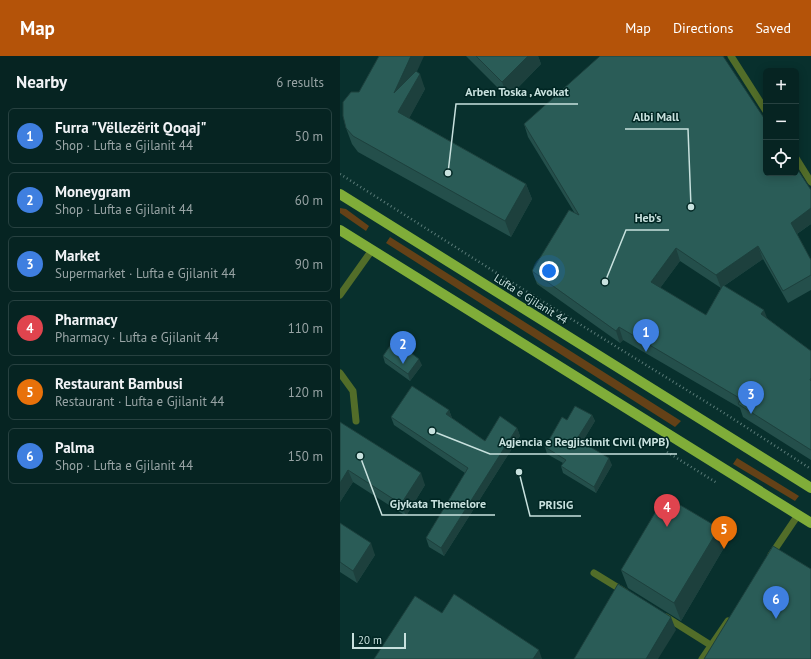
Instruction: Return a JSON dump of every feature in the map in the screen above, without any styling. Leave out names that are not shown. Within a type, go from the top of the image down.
[{"type":"main road","name":"Lufta e Gjilanit 44","points":[[340,194],[811,488]]},
{"type":"main road","points":[[340,230],[811,523]]},
{"type":"lane","points":[[731,56],[763,106]]},
{"type":"lane","points":[[799,163],[811,182]]},
{"type":"lane","points":[[340,294],[372,250]]},
{"type":"lane","points":[[340,373],[353,391],[356,421]]},
{"type":"lane","points":[[768,560],[798,515]]},
{"type":"lane","points":[[594,573],[633,597]]},
{"type":"lane","points":[[660,613],[712,646]]},
{"type":"lane","points":[[702,659],[734,613]]},
{"type":"path","points":[[340,174],[724,413],[811,469]]},
{"type":"shaded area","points":[[340,208],[346,209],[369,226],[366,231],[340,213]]},
{"type":"shaded area","points":[[390,237],[681,421],[675,427],[386,243]]},
{"type":"shaded area","points":[[737,458],[799,496],[795,501],[733,464]]},
{"type":"building","points":[[379,56],[411,56],[394,93],[416,71],[420,74],[398,112],[526,184],[505,221],[353,136],[346,128],[343,116],[343,102],[351,92],[359,92]]},
{"type":"building","points":[[476,56],[528,56],[502,82]]},
{"type":"building","points":[[600,56],[723,56],[763,116],[763,176],[799,176],[799,172],[811,190],[811,208],[791,223],[811,260],[811,275],[783,291],[758,246],[716,275],[676,248],[651,282],[706,315],[723,285],[764,310],[761,314],[811,351],[811,450],[738,404],[741,399],[619,327],[616,331],[532,271],[569,210],[579,215],[524,124]]},
{"type":"building","points":[[394,340],[419,359],[408,374],[383,356]]},
{"type":"building","points":[[412,386],[449,410],[446,414],[485,441],[500,416],[517,428],[441,548],[426,538],[468,468],[391,417]]},
{"type":"building","points":[[575,406],[592,415],[577,439],[609,458],[594,487],[561,466],[566,460],[545,447],[562,417],[567,420]]},
{"type":"building","points":[[340,422],[421,473],[401,504],[348,470],[340,483]]},
{"type":"building","points":[[665,496],[719,528],[674,603],[621,570]]},
{"type":"building","points":[[340,523],[371,543],[353,571],[340,562]]},
{"type":"building","points":[[773,546],[811,569],[811,659],[704,659]]},
{"type":"building","points":[[618,584],[671,617],[646,659],[574,659]]},
{"type":"building","points":[[454,594],[539,650],[533,659],[374,659],[415,596],[442,613]]},
{"type":"place","name":"Arben Toska , Avokat","points":[[448,173]]},
{"type":"place","name":"Albi Mall","points":[[691,207]]},
{"type":"place","name":"Heb's","points":[[605,282]]},
{"type":"place","name":"Furra \"Vëllezërit Qoqaj\"","points":[[646,352]]},
{"type":"place","name":"Moneygram","points":[[403,364]]},
{"type":"place","name":"Market","points":[[751,414]]},
{"type":"place","name":"Agjencia e Regjistimit Civil (MPB)","points":[[432,431]]},
{"type":"place","name":"Gjykata Themelore","points":[[360,456]]},
{"type":"place","name":"PRISIG","points":[[519,472]]},
{"type":"place","name":"Pharmacy","points":[[667,527]]},
{"type":"place","name":"Restaurant Bambusi","points":[[724,549]]},
{"type":"place","name":"Palma","points":[[776,619]]}]
